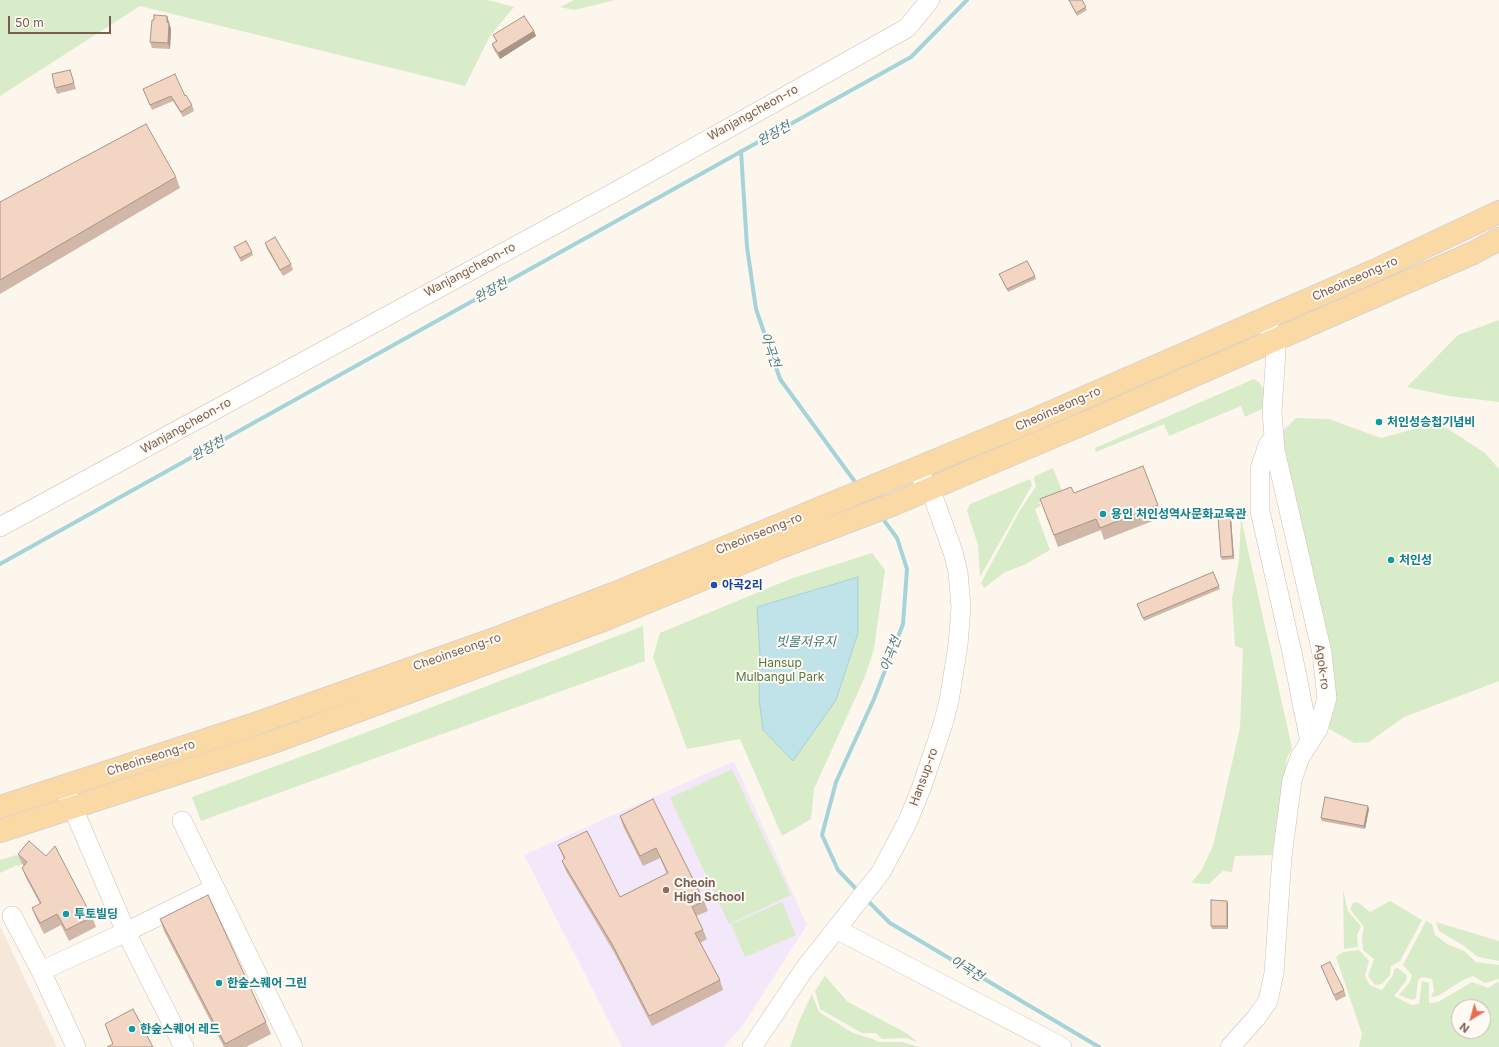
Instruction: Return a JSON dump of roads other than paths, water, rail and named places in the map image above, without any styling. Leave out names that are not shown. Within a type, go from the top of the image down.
[{"type":"main road","name":"Cheoinseong-ro","points":[[0,807],[252,725],[500,637],[613,594],[915,470],[1374,271],[1499,212]]},
{"type":"main road","name":"Cheoinseong-ro","points":[[0,831],[276,741],[606,618],[778,548],[894,504],[1092,420],[1473,253],[1499,239]]},
{"type":"street","name":"Wanjangcheon-ro","points":[[0,527],[613,193],[907,28],[930,0]]},
{"type":"street","name":"Agok-ro","points":[[1230,1047],[1256,1018],[1268,1000],[1274,973],[1287,807],[1292,780],[1300,757],[1318,728],[1327,698],[1322,653],[1275,450],[1272,411],[1276,352],[1274,339],[1264,318]]},
{"type":"street","points":[[1274,438],[1268,445],[1260,469],[1260,511],[1293,657],[1310,742]]},
{"type":"street","name":"Hansup-ro","points":[[752,1047],[803,971],[871,886],[892,853],[914,806],[943,724],[955,670],[961,606],[958,572],[953,552],[930,488],[915,470]]},
{"type":"street","points":[[64,787],[126,932],[184,1047]]},
{"type":"street","points":[[182,821],[293,1047]]},
{"type":"street","points":[[41,971],[126,932],[215,888]]},
{"type":"street","points":[[12,916],[41,971],[76,1047]]},
{"type":"street","points":[[836,929],[1062,1047]]},
{"type":"water","name":"빗물저유지","points":[[858,577],[858,633],[836,700],[793,761],[763,730],[759,698],[760,655],[757,607]]},
{"type":"waterway","name":"완장천","points":[[0,564],[911,57],[967,0]]},
{"type":"waterway","name":"아곡천","points":[[741,151],[747,247],[756,309],[780,379],[858,486]]},
{"type":"waterway","name":"아곡천","points":[[859,892],[838,870],[822,835],[836,782],[874,699],[903,624],[907,569],[897,538],[880,515]]},
{"type":"waterway","name":"아곡천","points":[[865,898],[890,923],[1099,1047]]},
{"type":"place","name":"처인성승첩기념비","points":[[1379,422]]},
{"type":"place","name":"용인 처인성역사문화교육관","points":[[1103,514]]},
{"type":"place","name":"처인성","points":[[1391,560]]},
{"type":"place","name":"아곡2리","points":[[714,585]]},
{"type":"place","name":"Cheoin High School","points":[[666,890]]},
{"type":"place","name":"투토빌딩","points":[[66,914]]},
{"type":"place","name":"한숲스퀘어 그린","points":[[219,983]]},
{"type":"place","name":"한숲스퀘어 레드","points":[[132,1029]]},
{"type":"park label","name":"Hansup Mulbangul Park","points":[[780,670]]}]
